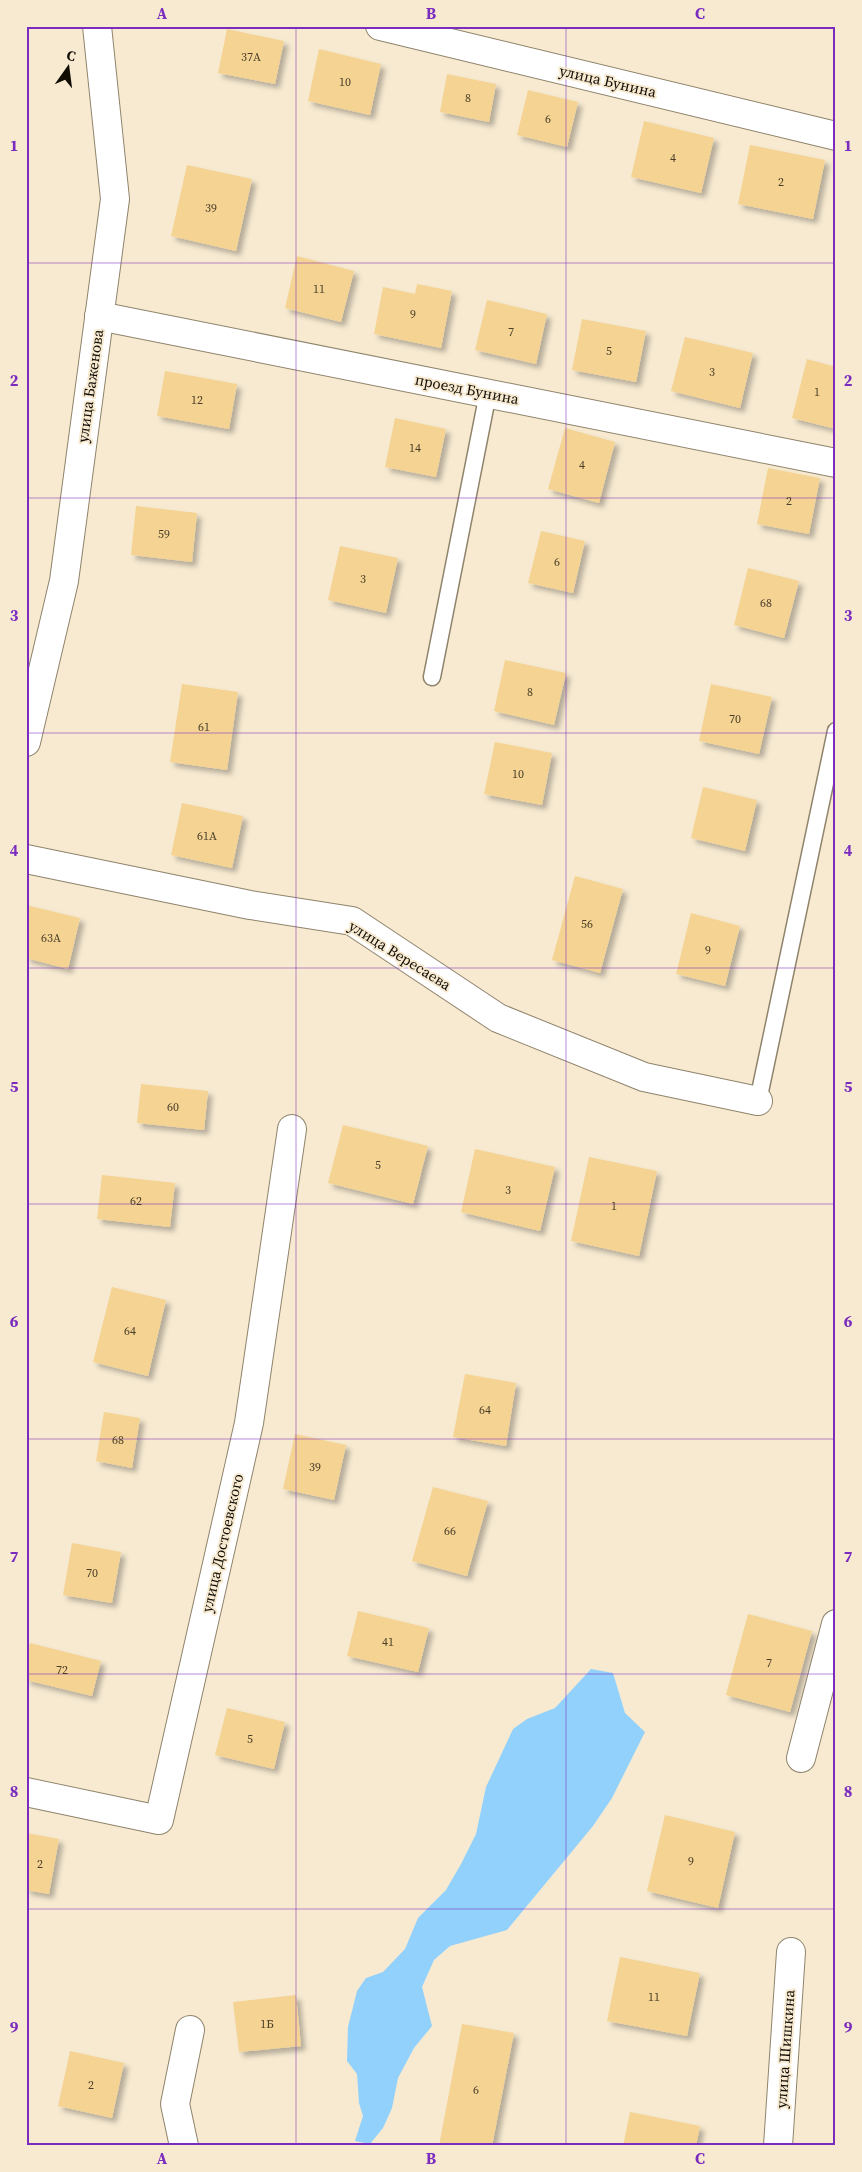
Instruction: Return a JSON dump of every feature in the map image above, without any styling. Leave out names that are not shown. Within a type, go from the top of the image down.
[{"type":"street","name":"улица Баженова","points":[[26,742],[64,581],[115,199],[97,26]]},
{"type":"street","name":"улица Бунина","points":[[380,26],[452,35],[836,136]]},
{"type":"street","name":"проезд Бунина","points":[[99,316],[836,463]]},
{"type":"street","name":"улица Вересаева","points":[[26,859],[250,905],[352,921],[498,1018],[644,1077],[758,1101]]},
{"type":"street","name":"улица Достоевского","points":[[26,1792],[159,1820],[249,1423],[292,1129]]},
{"type":"street","points":[[801,1758],[836,1624]]},
{"type":"street","name":"улица Шишкина","points":[[778,2146],[791,1952]]},
{"type":"street","points":[[184,2146],[175,2104],[190,2030]]},
{"type":"lane","points":[[432,676],[488,393]]},
{"type":"lane","points":[[758,1101],[836,731]]},
{"type":"water","points":[[591,1669],[613,1673],[625,1713],[645,1732],[612,1798],[593,1826],[507,1930],[450,1946],[434,1960],[422,1987],[432,2026],[414,2048],[398,2078],[392,2108],[383,2128],[370,2144],[355,2141],[363,2116],[359,2103],[357,2074],[347,2061],[348,2027],[357,1991],[366,1978],[383,1972],[405,1949],[418,1918],[446,1890],[476,1834],[486,1787],[513,1729],[527,1719],[555,1708]]},
{"type":"building","points":[[227,29],[284,41],[275,84],[218,73]]},
{"type":"building","points":[[319,49],[381,64],[370,115],[308,101]]},
{"type":"building","points":[[447,74],[496,84],[489,122],[440,112]]},
{"type":"building","points":[[528,90],[578,102],[567,147],[517,135]]},
{"type":"building","points":[[644,121],[714,138],[701,193],[631,177]]},
{"type":"building","points":[[750,145],[825,160],[813,219],[738,204]]},
{"type":"building","points":[[187,165],[252,179],[236,251],[171,236]]},
{"type":"building","points":[[297,256],[354,271],[341,322],[285,308]]},
{"type":"building","points":[[417,284],[452,291],[441,348],[374,334],[383,287],[415,294]]},
{"type":"building","points":[[487,300],[547,314],[536,364],[475,350]]},
{"type":"building","points":[[582,319],[646,331],[636,382],[572,370]]},
{"type":"building","points":[[685,337],[753,353],[740,408],[671,391]]},
{"type":"building","points":[[807,359],[836,367],[836,429],[792,418]]},
{"type":"building","points":[[165,371],[237,384],[229,429],[157,416]]},
{"type":"building","points":[[395,418],[446,429],[436,477],[385,467]]},
{"type":"building","points":[[565,428],[615,442],[599,503],[548,489]]},
{"type":"building","points":[[768,468],[820,478],[809,534],[757,524]]},
{"type":"building","points":[[136,506],[197,513],[192,562],[131,555]]},
{"type":"building","points":[[541,531],[585,541],[573,593],[528,583]]},
{"type":"building","points":[[340,546],[398,558],[386,613],[328,600]]},
{"type":"building","points":[[748,568],[799,581],[784,638],[734,625]]},
{"type":"building","points":[[505,660],[566,673],[554,725],[494,711]]},
{"type":"building","points":[[182,684],[238,692],[227,770],[170,762]]},
{"type":"building","points":[[711,684],[772,697],[759,754],[699,741]]},
{"type":"building","points":[[495,742],[552,753],[542,805],[484,794]]},
{"type":"building","points":[[703,787],[757,800],[745,851],[691,838]]},
{"type":"building","points":[[182,803],[243,816],[232,868],[171,855]]},
{"type":"building","points":[[575,876],[623,889],[600,973],[552,960]]},
{"type":"building","points":[[26,905],[80,918],[68,969],[26,958]]},
{"type":"building","points":[[691,913],[740,926],[725,986],[676,974]]},
{"type":"building","points":[[141,1084],[208,1091],[204,1130],[137,1123]]},
{"type":"building","points":[[343,1125],[428,1146],[413,1204],[328,1183]]},
{"type":"building","points":[[475,1149],[555,1167],[540,1231],[461,1212]]},
{"type":"building","points":[[589,1157],[657,1171],[639,1256],[571,1241]]},
{"type":"building","points":[[102,1175],[175,1183],[170,1227],[97,1219]]},
{"type":"building","points":[[112,1287],[166,1300],[148,1376],[93,1362]]},
{"type":"building","points":[[465,1374],[516,1383],[506,1446],[453,1437]]},
{"type":"building","points":[[104,1412],[140,1418],[132,1468],[96,1461]]},
{"type":"building","points":[[295,1434],[346,1445],[334,1500],[283,1489]]},
{"type":"building","points":[[433,1487],[488,1501],[467,1576],[412,1561]]},
{"type":"building","points":[[72,1543],[121,1552],[112,1603],[63,1595]]},
{"type":"building","points":[[358,1611],[429,1628],[418,1672],[347,1656]]},
{"type":"building","points":[[748,1614],[812,1631],[790,1712],[726,1695]]},
{"type":"building","points":[[30,1643],[101,1661],[92,1696],[26,1680],[26,1659]]},
{"type":"building","points":[[227,1708],[285,1722],[274,1769],[215,1755]]},
{"type":"building","points":[[665,1815],[735,1832],[718,1908],[647,1891]]},
{"type":"building","points":[[26,1833],[59,1839],[49,1894],[26,1890]]},
{"type":"building","points":[[620,1957],[700,1973],[687,2036],[607,2021]]},
{"type":"building","points":[[296,1995],[301,2046],[239,2052],[233,2002]]},
{"type":"building","points":[[462,2024],[514,2033],[492,2146],[439,2146]]},
{"type":"building","points":[[70,2051],[124,2063],[112,2118],[58,2106]]},
{"type":"building","points":[[630,2112],[700,2126],[696,2146],[623,2146]]}]
